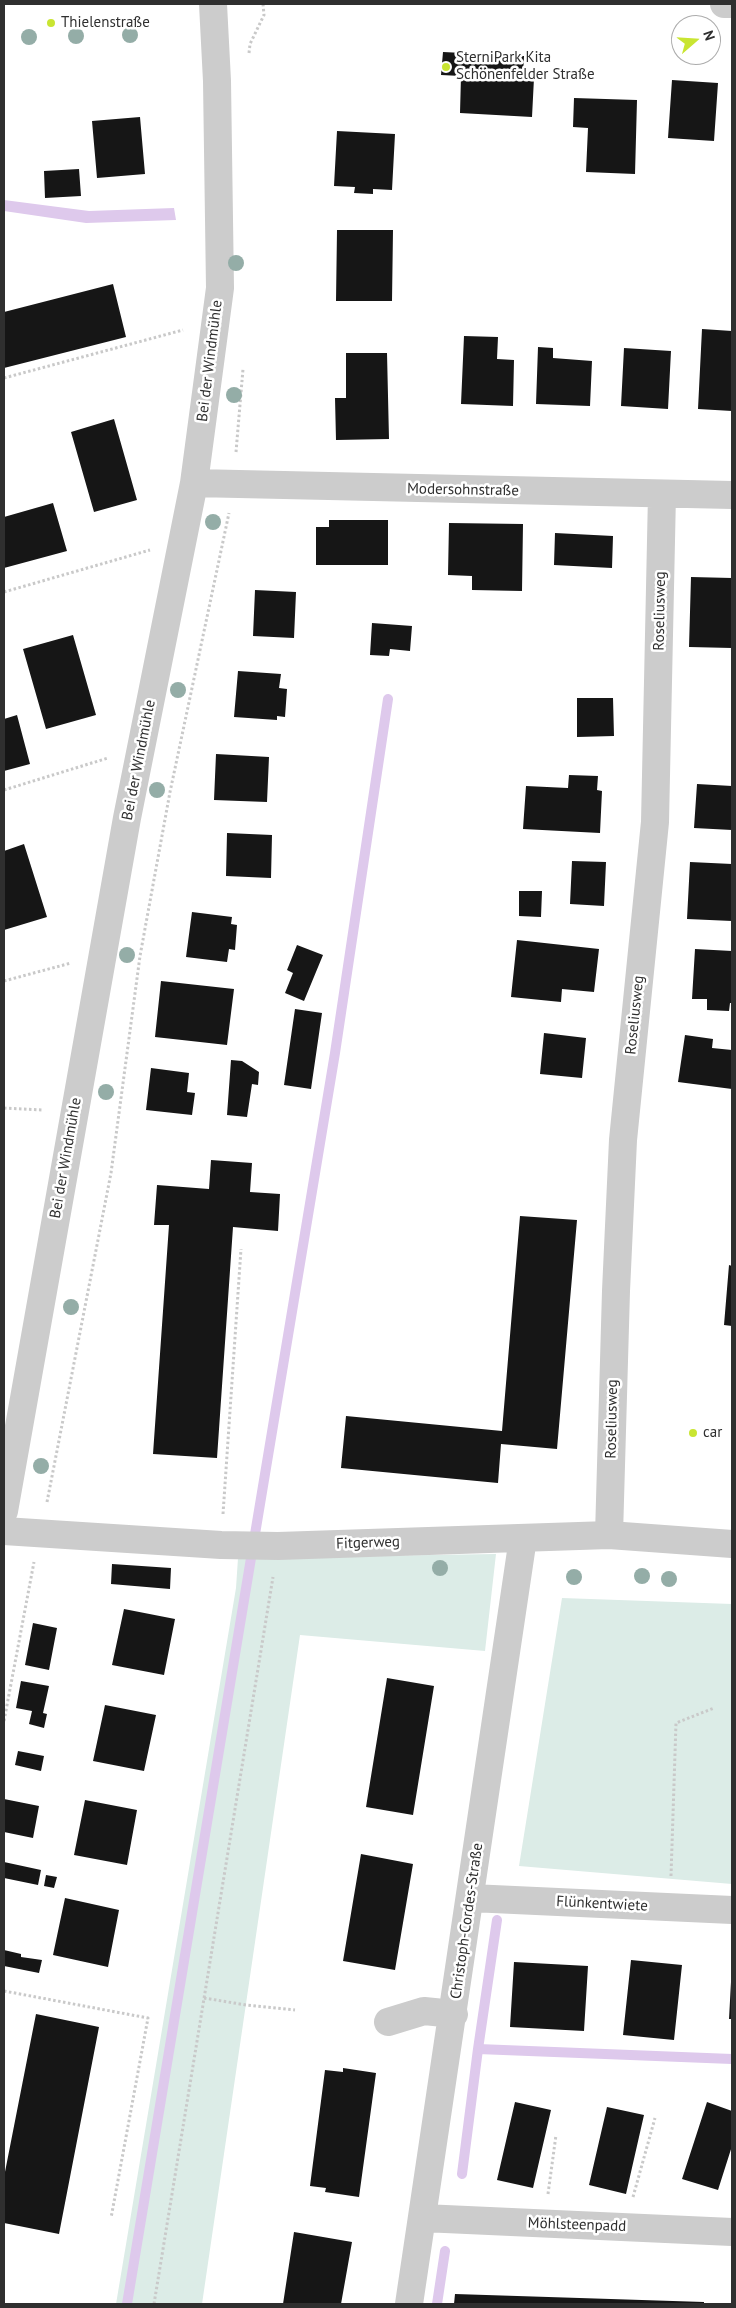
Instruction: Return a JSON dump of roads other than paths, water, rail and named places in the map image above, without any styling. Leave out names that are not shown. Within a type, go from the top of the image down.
[{"type":"street","name":"Bei der Windmühle","points":[[4,1511],[102,954],[194,483],[220,288],[217,80],[213,4]]},
{"type":"street","points":[[724,4],[732,4]]},
{"type":"street","name":"Modersohnstraße","points":[[194,483],[732,496]]},
{"type":"street","name":"Roseliusweg","points":[[609,1535],[616,1291],[623,1140],[655,822],[662,494]]},
{"type":"street","name":"Fitgerweg","points":[[4,1531],[221,1545],[278,1546],[609,1535],[732,1544]]},
{"type":"street","name":"Christoph-Cordes-Straße","points":[[410,2304],[524,1538]]},
{"type":"street","name":"Flünkentwiete","points":[[471,1898],[732,1910]]},
{"type":"street","points":[[388,2022],[424,2010],[454,2014]]},
{"type":"street","name":"Möhlsteenpadd","points":[[423,2218],[732,2232]]},
{"type":"waterway","points":[[127,2304],[335,1053],[388,699]]},
{"type":"waterway","points":[[497,1920],[478,2049],[732,2059]]},
{"type":"waterway","points":[[462,2174],[478,2049]]},
{"type":"waterway","points":[[437,2304],[445,2251]]},
{"type":"place","name":"Thielenstraße","points":[[51,23]]},
{"type":"place","name":"SterniPark Kita Schönenfelder Straße","points":[[446,67]]},
{"type":"place","name":"car","points":[[693,1433]]}]
